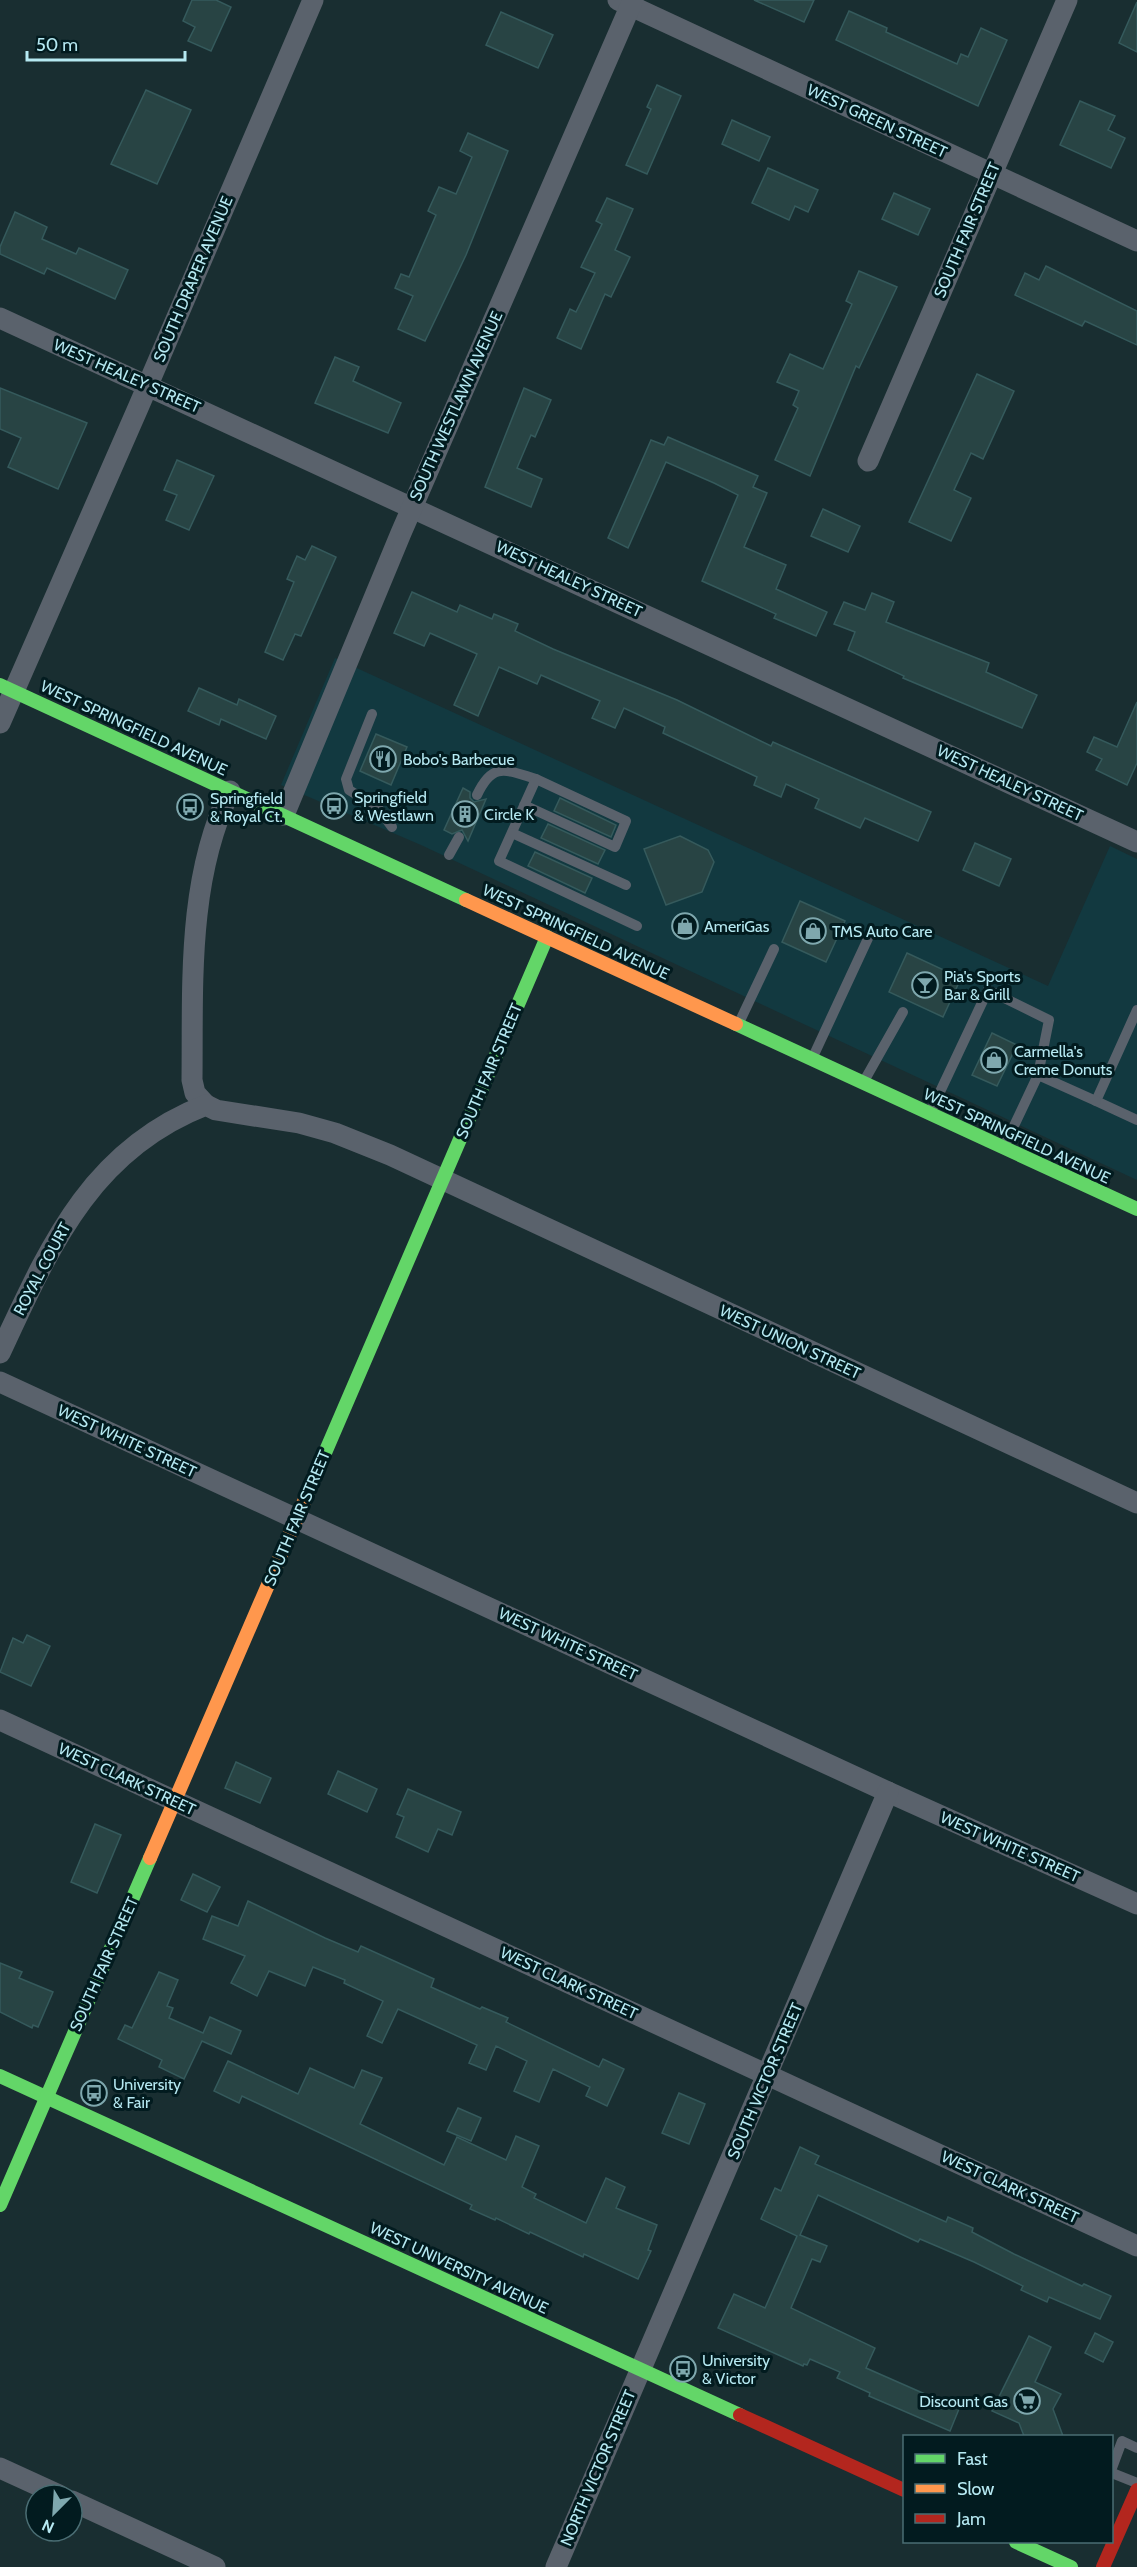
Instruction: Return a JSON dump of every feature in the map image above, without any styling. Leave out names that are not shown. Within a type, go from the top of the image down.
[{"type":"main road","name":"WEST SPRINGFIELD AVENUE","points":[[7,688],[1137,1209]]},
{"type":"main road","name":"SOUTH FAIR STREET","points":[[0,2205],[547,937]]},
{"type":"main road","name":"WEST UNIVERSITY AVENUE","points":[[0,2076],[903,2490]]},
{"type":"main road","points":[[1103,2567],[1137,2490]]},
{"type":"main road","points":[[1020,2543],[1071,2567]]},
{"type":"street","name":"SOUTH DRAPER AVENUE","points":[[0,723],[7,688],[148,385],[313,0]]},
{"type":"street","name":"SOUTH FAIR STREET","points":[[868,461],[1067,0]]},
{"type":"street","name":"WEST GREEN STREET","points":[[627,2],[1137,241]]},
{"type":"street","name":"SOUTH WESTLAWN AVENUE","points":[[284,815],[627,2]]},
{"type":"street","name":"WEST HEALEY STREET","points":[[0,318],[1137,842]]},
{"type":"street","points":[[230,791],[210,840],[194,951],[192,1080],[195,1093],[206,1105],[216,1110],[299,1123],[336,1133],[442,1180]]},
{"type":"street","name":"ROYAL COURT","points":[[0,1353],[52,1246],[84,1196],[136,1144],[163,1125],[206,1105]]},
{"type":"street","name":"WEST UNION STREET","points":[[442,1180],[1137,1503]]},
{"type":"street","name":"WEST WHITE STREET","points":[[0,1382],[888,1792],[1137,1904]]},
{"type":"street","name":"WEST CLARK STREET","points":[[0,1720],[1137,2246]]},
{"type":"street","name":"SOUTH VICTOR STREET","points":[[640,2369],[888,1792]]},
{"type":"street","name":"NORTH VICTOR STREET","points":[[556,2567],[640,2369]]},
{"type":"street","points":[[0,2468],[33,2483]]},
{"type":"street","points":[[84,2507],[215,2567]]},
{"type":"lane","points":[[372,714],[346,779],[349,790],[378,808],[392,827]]},
{"type":"lane","points":[[477,795],[485,778],[494,771],[508,770],[536,779],[626,821],[615,847],[524,805]]},
{"type":"lane","points":[[536,779],[499,861],[637,926]]},
{"type":"lane","points":[[512,833],[626,885]]},
{"type":"lane","points":[[449,855],[459,837]]},
{"type":"lane","points":[[812,1059],[871,932]]},
{"type":"lane","points":[[738,1025],[774,949]]},
{"type":"lane","points":[[930,1114],[988,990],[1049,1020],[1038,1075],[1004,1148]]},
{"type":"lane","points":[[1096,1101],[1137,1010]]},
{"type":"lane","points":[[863,1083],[903,1012]]},
{"type":"lane","points":[[1038,1075],[1137,1120]]},
{"type":"lane","points":[[1113,2467],[1122,2441],[1137,2448]]},
{"type":"lane","points":[[1113,2471],[1137,2483]]},
{"type":"shaded area","points":[[335,658],[1048,986],[1110,846],[1137,859],[1137,1180],[421,845],[281,785]]},
{"type":"building","points":[[192,0],[216,0],[231,7],[211,51],[188,41],[195,27],[183,21]]},
{"type":"building","points":[[754,0],[814,0],[804,22]]},
{"type":"building","points":[[1137,2],[1137,52],[1119,43]]},
{"type":"building","points":[[849,11],[887,28],[886,32],[957,64],[961,54],[968,57],[981,28],[1007,40],[978,106],[836,40]]},
{"type":"building","points":[[501,12],[553,35],[538,68],[486,45]]},
{"type":"building","points":[[657,85],[681,96],[647,174],[626,165],[651,109],[647,107]]},
{"type":"building","points":[[146,90],[191,110],[157,184],[111,164]]},
{"type":"building","points":[[1080,101],[1115,116],[1108,130],[1125,138],[1111,168],[1060,145]]},
{"type":"building","points":[[732,120],[770,137],[759,161],[722,144]]},
{"type":"building","points":[[468,133],[508,151],[466,255],[425,341],[398,329],[413,296],[395,288],[401,274],[409,277],[436,215],[428,211],[439,187],[456,194],[472,157],[460,151]]},
{"type":"building","points":[[768,168],[818,190],[808,212],[795,206],[789,220],[752,203]]},
{"type":"building","points":[[894,193],[930,209],[918,235],[882,219]]},
{"type":"building","points":[[607,198],[633,209],[615,250],[630,257],[611,297],[605,294],[581,349],[557,338],[570,309],[576,312],[595,273],[581,267],[602,224],[596,221]]},
{"type":"building","points":[[15,212],[47,227],[42,239],[76,254],[79,248],[128,270],[115,299],[47,268],[44,274],[0,254],[0,247]]},
{"type":"building","points":[[1046,266],[1137,311],[1137,345],[1085,321],[1082,326],[1015,295],[1025,273],[1039,280]]},
{"type":"building","points":[[859,271],[897,287],[859,368],[856,366],[810,476],[775,460],[798,408],[793,405],[799,391],[777,382],[790,354],[823,369],[852,304],[846,301]]},
{"type":"building","points":[[335,357],[359,367],[353,381],[401,403],[388,433],[315,403]]},
{"type":"building","points":[[977,374],[1014,391],[983,459],[971,453],[954,490],[971,498],[951,541],[909,522]]},
{"type":"building","points":[[0,388],[87,423],[58,489],[8,467],[21,438],[0,429]]},
{"type":"building","points":[[524,388],[551,400],[535,437],[531,435],[517,468],[542,479],[531,507],[485,487]]},
{"type":"building","points":[[668,437],[758,476],[753,487],[767,493],[744,547],[786,565],[776,589],[827,612],[816,636],[774,618],[776,614],[702,581],[738,495],[714,483],[666,462],[628,548],[608,538],[651,440],[664,445]]},
{"type":"building","points":[[177,460],[214,476],[189,530],[166,520],[177,495],[164,490]]},
{"type":"building","points":[[823,509],[860,526],[848,552],[811,536]]},
{"type":"building","points":[[312,546],[336,557],[301,636],[295,634],[283,660],[265,652],[294,582],[287,579],[297,556],[305,560]]},
{"type":"building","points":[[412,592],[457,612],[460,605],[492,619],[494,614],[518,624],[515,631],[553,649],[677,700],[771,746],[773,742],[931,812],[918,841],[865,818],[860,828],[815,808],[819,799],[786,784],[781,797],[754,785],[757,777],[663,733],[665,727],[624,708],[615,728],[592,718],[600,701],[541,675],[537,684],[499,667],[478,716],[454,705],[477,654],[430,633],[424,646],[394,633]]},
{"type":"building","points":[[872,593],[894,602],[886,622],[989,663],[986,672],[1037,695],[1022,728],[903,678],[904,676],[848,650],[855,632],[834,624],[844,602],[865,610]]},
{"type":"building","points":[[199,688],[237,705],[239,699],[276,716],[266,739],[221,719],[219,725],[188,711]]},
{"type":"building","points":[[1137,702],[1137,763],[1127,785],[1096,770],[1102,759],[1087,752],[1094,737],[1117,747]]},
{"type":"building","name":"Bobo's Barbecue","points":[[376,734],[407,747],[391,785],[360,771]]},
{"type":"building","name":"Circle K","points":[[463,788],[470,792],[470,798],[474,802],[486,799],[468,841],[462,830],[452,834],[444,830]]},
{"type":"building","points":[[560,798],[616,825],[611,837],[554,811]]},
{"type":"building","points":[[548,824],[605,850],[598,864],[541,838]]},
{"type":"building","points":[[680,836],[708,850],[714,862],[702,892],[666,905],[644,849]]},
{"type":"building","points":[[975,843],[1011,859],[999,886],[963,870]]},
{"type":"building","points":[[535,852],[592,878],[585,893],[528,866]]},
{"type":"building","name":"TMS Auto Care","points":[[800,901],[845,921],[826,962],[782,942]]},
{"type":"building","name":"Pia's Sports Bar & Grill","points":[[907,953],[961,978],[943,1017],[889,992]]},
{"type":"building","name":"Carmella's Creme Donuts","points":[[992,1033],[1017,1045],[997,1086],[972,1075]]},
{"type":"building","points":[[27,1635],[50,1646],[31,1686],[0,1672],[13,1638],[23,1643]]},
{"type":"building","points":[[236,1762],[271,1778],[260,1803],[225,1788]]},
{"type":"building","points":[[338,1771],[377,1789],[367,1812],[328,1794]]},
{"type":"building","points":[[408,1789],[461,1812],[452,1835],[438,1829],[428,1852],[396,1837],[404,1817],[397,1814]]},
{"type":"building","points":[[95,1824],[121,1835],[97,1893],[71,1882]]},
{"type":"building","points":[[193,1874],[220,1887],[207,1912],[181,1900]]},
{"type":"building","points":[[248,1901],[358,1952],[361,1946],[434,1979],[431,1987],[480,2009],[482,2007],[508,2018],[506,2022],[599,2067],[603,2059],[624,2069],[607,2106],[586,2096],[590,2087],[553,2069],[539,2102],[514,2091],[527,2061],[496,2046],[486,2070],[469,2063],[477,2045],[398,2009],[382,2043],[367,2036],[383,2001],[344,1983],[345,1980],[313,1967],[305,1986],[269,1971],[257,1996],[231,1983],[245,1956],[203,1939],[212,1916],[238,1926]]},
{"type":"building","points":[[0,1963],[22,1972],[19,1978],[53,1992],[38,2027],[33,2025],[32,2028],[0,2012]]},
{"type":"building","points":[[159,1972],[178,1980],[167,2006],[173,2008],[169,2018],[203,2033],[210,2017],[241,2031],[231,2054],[202,2041],[184,2079],[159,2067],[162,2060],[118,2039],[125,2025],[132,2028]]},
{"type":"building","points":[[228,2061],[298,2094],[310,2068],[354,2088],[362,2070],[382,2078],[360,2124],[444,2165],[457,2137],[506,2160],[516,2136],[539,2146],[522,2187],[536,2194],[534,2198],[586,2223],[606,2178],[625,2187],[616,2208],[657,2225],[648,2250],[651,2251],[638,2279],[584,2254],[583,2257],[530,2232],[529,2234],[496,2218],[495,2220],[470,2209],[472,2205],[242,2096],[239,2103],[214,2091]]},
{"type":"building","points":[[679,2093],[705,2104],[689,2144],[662,2133]]},
{"type":"building","points":[[458,2108],[481,2118],[471,2141],[447,2131]]},
{"type":"building","points":[[800,2147],[819,2156],[815,2164],[946,2222],[948,2217],[973,2228],[972,2232],[1014,2254],[1082,2286],[1084,2284],[1111,2296],[1100,2319],[1049,2297],[1047,2302],[1021,2290],[1023,2286],[974,2262],[920,2239],[918,2242],[818,2195],[800,2235],[827,2246],[820,2262],[812,2259],[791,2308],[875,2348],[866,2368],[959,2409],[950,2431],[869,2396],[870,2393],[837,2378],[840,2372],[810,2359],[807,2365],[803,2366],[718,2328],[734,2294],[765,2308],[797,2236],[761,2219],[775,2188],[781,2191]]},
{"type":"building","points":[[1095,2333],[1113,2342],[1103,2362],[1085,2353]]},
{"type":"building","name":"Discount Gas","points":[[1029,2336],[1051,2347],[1035,2382],[1061,2394],[1053,2409],[1063,2435],[1024,2435],[1019,2423],[992,2411]]},
{"type":"traffic: fast","points":[[0,685],[466,900]]},
{"type":"traffic: fast","points":[[306,1497],[547,937]]},
{"type":"traffic: fast","points":[[736,1024],[1137,1209]]},
{"type":"traffic: fast","points":[[0,2205],[150,1858]]},
{"type":"traffic: fast","points":[[0,2076],[740,2415]]},
{"type":"traffic: fast","points":[[1018,2543],[1071,2567]]},
{"type":"traffic: slow","points":[[466,900],[736,1024]]},
{"type":"traffic: slow","points":[[150,1858],[306,1497]]},
{"type":"traffic: jam","points":[[740,2415],[903,2490]]},
{"type":"traffic: jam","points":[[1103,2567],[1137,2490]]},
{"type":"place","name":"Bobo's Barbecue","points":[[383,759]]},
{"type":"place","name":"Springfield & Westlawn","points":[[334,806]]},
{"type":"place","name":"Springfield & Royal Ct.","points":[[190,807]]},
{"type":"place","name":"Circle K","points":[[465,814]]},
{"type":"place","name":"AmeriGas","points":[[685,926]]},
{"type":"place","name":"TMS Auto Care","points":[[813,931]]},
{"type":"place","name":"Pia's Sports Bar & Grill","points":[[925,985]]},
{"type":"place","name":"Carmella's Creme Donuts","points":[[994,1060]]},
{"type":"place","name":"University & Fair","points":[[94,2093]]},
{"type":"place","name":"University & Victor","points":[[683,2369]]},
{"type":"place","name":"Discount Gas","points":[[1027,2401]]}]
